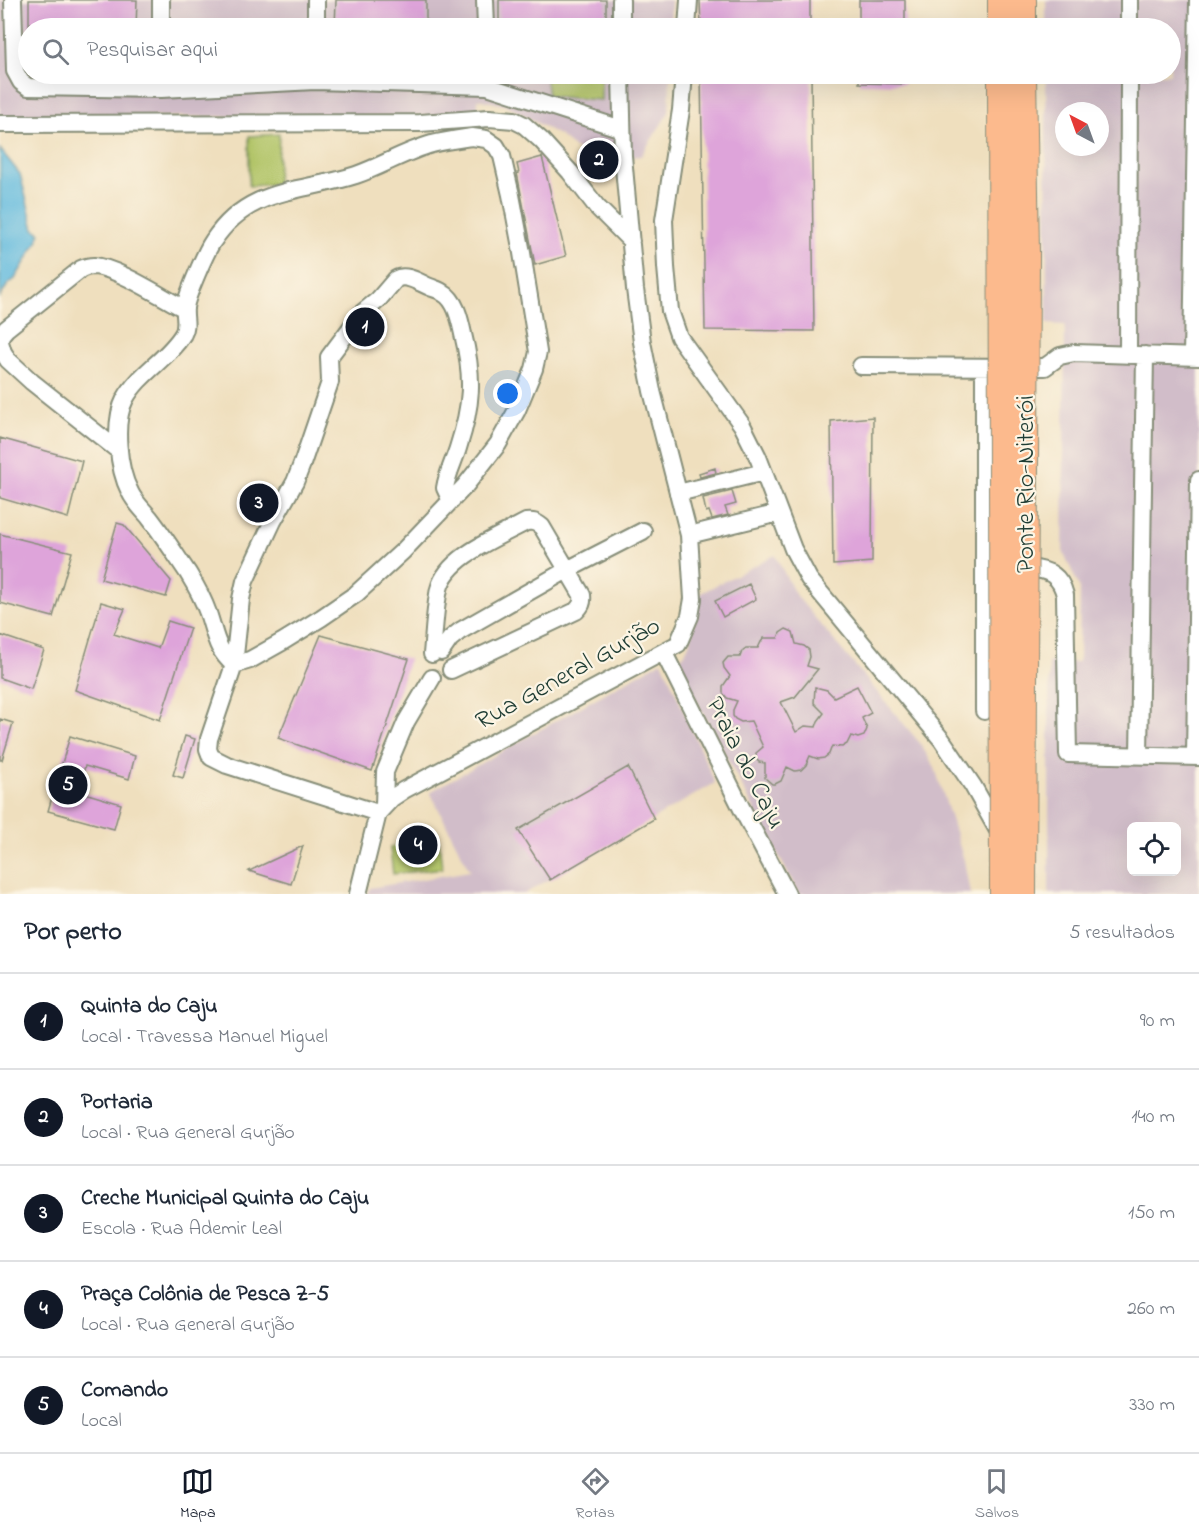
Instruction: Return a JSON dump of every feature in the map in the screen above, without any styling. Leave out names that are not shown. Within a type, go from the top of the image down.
[{"type":"highway","points":[[1001,0],[1001,18]]},
{"type":"highway","points":[[1023,0],[1023,18]]},
{"type":"highway","name":"Ponte Rio-Niterói","points":[[1001,84],[1003,894]]},
{"type":"highway","name":"Ponte Rio-Niterói","points":[[1023,84],[1026,252],[1023,894]]},
{"type":"street","points":[[13,0],[15,71],[18,76]]},
{"type":"street","points":[[161,0],[161,18]]},
{"type":"street","points":[[316,0],[316,18]]},
{"type":"street","points":[[485,0],[486,18]]},
{"type":"street","points":[[621,0],[621,18]]},
{"type":"street","points":[[688,18],[689,0]]},
{"type":"street","points":[[1129,0],[1129,18]]},
{"type":"street","points":[[861,366],[1045,367],[1060,356],[1074,353],[1196,357],[1198,0]]},
{"type":"street","points":[[24,84],[28,87],[94,84]]},
{"type":"street","points":[[498,84],[622,129]]},
{"type":"street","name":"Rua General Gurjão","points":[[381,810],[392,798],[404,790],[664,653],[678,644],[690,616],[693,599],[689,535],[652,391],[642,342],[635,289],[623,156],[621,84]]},
{"type":"street","points":[[683,84],[664,220],[670,311],[679,337],[742,425],[764,472],[793,549],[809,579],[942,740],[973,786],[1008,847],[1008,894]]},
{"type":"street","points":[[1129,84],[1136,355],[1139,756]]},
{"type":"street","points":[[0,124],[420,123],[489,118],[514,120],[524,125],[541,140],[570,171],[597,207],[631,241]]},
{"type":"street","points":[[472,137],[486,139],[496,146],[505,168],[538,352],[528,387],[517,410],[503,435],[472,478],[403,551],[356,594],[282,642],[250,660],[234,665],[221,651],[199,591],[168,543],[130,492],[118,440],[125,399],[136,384],[176,345],[184,333],[185,309],[210,244],[231,218],[268,196],[359,174],[432,144],[472,137]]},
{"type":"street","points":[[119,451],[8,360],[0,341],[6,329],[81,269],[91,266],[106,269],[124,277],[185,309]]},
{"type":"street","points":[[381,810],[215,759],[211,757],[208,749],[209,739],[234,665],[245,581],[302,464],[330,382],[329,357],[362,313],[378,300],[399,277],[406,277],[444,293],[452,301],[459,320],[469,368],[470,399],[463,433],[446,483],[446,492],[451,501]]},
{"type":"street","points":[[984,367],[984,711]]},
{"type":"street","points":[[678,493],[764,472]]},
{"type":"street","points":[[984,569],[1039,569],[1053,574],[1061,584],[1065,595],[1068,754],[1197,757],[1199,480]]},
{"type":"street","points":[[689,535],[779,513]]},
{"type":"street","points":[[436,653],[439,588],[455,564],[468,554],[526,522],[537,523],[542,527],[567,570],[582,595],[583,601],[576,611],[452,670],[446,677],[432,678],[425,666],[428,657],[436,653],[460,630],[567,570],[643,531]]},
{"type":"street","points":[[436,653],[449,657],[452,670]]},
{"type":"street","name":"Praia do Caju","points":[[664,653],[787,894]]},
{"type":"street","points":[[358,894],[381,810],[386,772],[406,722],[432,678]]},
{"type":"shaded area","points":[[0,0],[671,0],[670,18],[18,18],[18,84],[670,84],[669,112],[641,156],[611,158],[610,176],[595,178],[590,160],[560,136],[508,106],[478,99],[478,116],[0,117]]},
{"type":"shaded area","points":[[1046,0],[1199,0],[1199,894],[1049,894],[1049,662],[1079,662],[1080,589],[1063,551],[1065,325],[1047,324],[1046,84],[1181,84],[1181,18],[1046,18]]},
{"type":"shaded area","points":[[775,555],[795,594],[919,742],[935,768],[964,860],[970,894],[799,894],[676,662],[685,653],[691,639],[699,594]]},
{"type":"shaded area","points":[[662,661],[715,783],[524,894],[368,894],[370,888],[470,871],[430,792]]},
{"type":"green space","points":[[546,84],[601,84],[601,100],[548,96]]},
{"type":"green space","points":[[279,134],[277,184],[249,186],[249,136]]},
{"type":"green space","points":[[439,841],[442,868],[393,874],[390,847]]},
{"type":"water","points":[[0,149],[20,174],[34,229],[40,232],[37,242],[15,279],[8,284],[0,297]]},
{"type":"building","points":[[29,0],[137,0],[136,18],[29,18]]},
{"type":"building","points":[[336,0],[426,0],[426,18],[335,18]]},
{"type":"building","points":[[499,0],[606,0],[606,18],[499,18]]},
{"type":"building","points":[[700,0],[810,0],[810,18],[701,18]]},
{"type":"building","points":[[859,0],[905,0],[905,18],[859,18]]},
{"type":"building","points":[[701,84],[811,84],[814,331],[705,330]]},
{"type":"building","points":[[603,142],[607,175],[598,176],[590,145]]},
{"type":"building","points":[[542,157],[566,256],[535,265],[517,164]]},
{"type":"building","points":[[873,417],[872,562],[833,565],[831,421]]},
{"type":"building","points":[[0,438],[82,461],[68,518],[0,498]]},
{"type":"building","points":[[715,468],[716,473],[700,477],[699,473]]},
{"type":"building","points":[[732,491],[736,504],[725,507],[728,515],[712,519],[709,511],[706,512],[703,498]]},
{"type":"building","points":[[117,523],[124,525],[171,581],[166,597],[101,579]]},
{"type":"building","points":[[0,534],[72,552],[53,617],[0,603]]},
{"type":"building","points":[[749,584],[756,599],[723,617],[715,601]]},
{"type":"building","points":[[101,602],[125,609],[114,634],[158,648],[168,621],[190,628],[160,720],[75,690]]},
{"type":"building","points":[[786,629],[793,632],[796,644],[809,650],[810,657],[807,666],[818,669],[795,697],[781,702],[796,732],[805,726],[816,727],[824,713],[814,703],[815,687],[827,690],[834,697],[857,686],[871,713],[862,718],[867,729],[864,736],[858,738],[851,736],[847,744],[842,747],[832,746],[829,754],[824,758],[818,759],[810,756],[801,770],[795,771],[787,767],[781,781],[772,784],[765,778],[765,763],[756,759],[756,753],[763,747],[751,721],[741,722],[735,719],[733,710],[737,701],[727,698],[723,693],[723,686],[730,676],[723,663],[728,657],[740,657],[746,648],[758,648],[764,638],[778,638],[780,633]]},
{"type":"building","points":[[0,635],[44,650],[31,689],[0,678]]},
{"type":"building","points":[[321,635],[409,659],[372,771],[278,738]]},
{"type":"building","points":[[0,719],[13,723],[2,760],[0,760]]},
{"type":"building","points":[[70,736],[135,756],[129,779],[85,766],[78,791],[121,804],[114,829],[48,811]]},
{"type":"building","points":[[185,736],[195,739],[183,778],[173,775]]},
{"type":"building","points":[[628,767],[654,819],[550,880],[518,830]]},
{"type":"building","points":[[303,846],[291,884],[249,871]]},
{"type":"place","name":"Portaria","points":[[599,160]]},
{"type":"place","name":"Quinta do Caju","points":[[365,327]]},
{"type":"place","name":"Creche Municipal Quinta do Caju","points":[[259,503]]},
{"type":"place","name":"Comando","points":[[68,785]]},
{"type":"place","name":"Praça Colônia de Pesca Z-5","points":[[418,845]]}]
